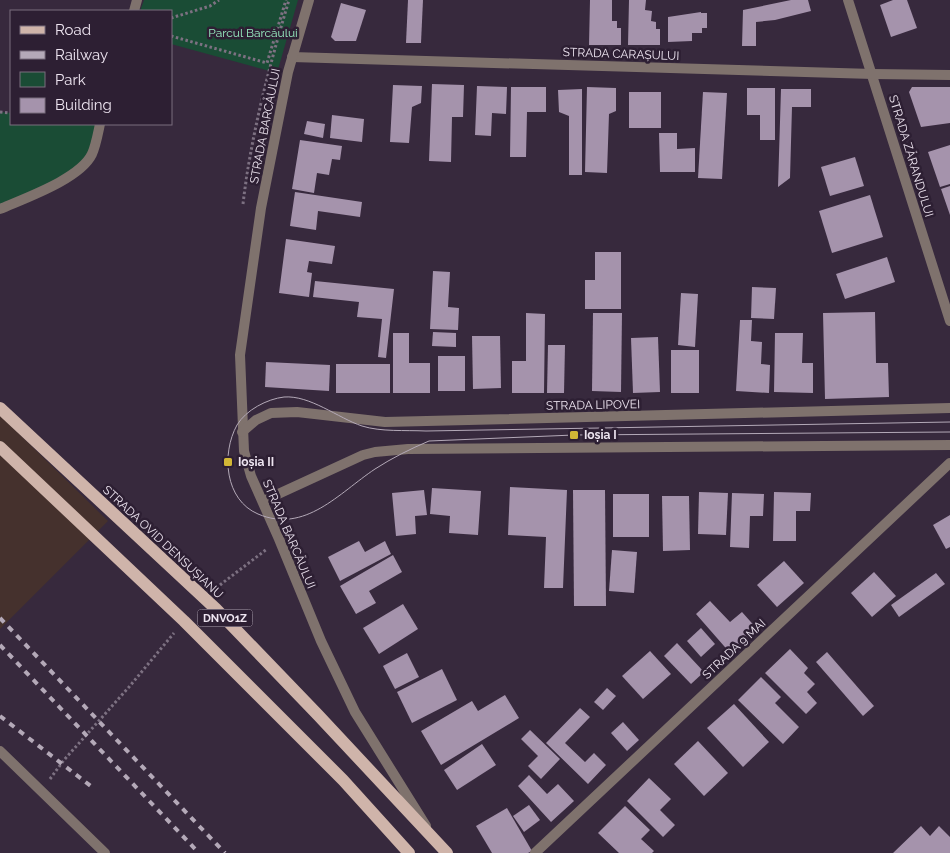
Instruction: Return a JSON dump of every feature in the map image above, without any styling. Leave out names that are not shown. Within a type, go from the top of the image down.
[{"type":"main road","name":"STRADA OVID DENSUȘIANU","points":[[0,408],[216,609],[447,853]]},
{"type":"main road","name":"DNVO1Z","points":[[0,447],[184,622],[343,780],[409,853]]},
{"type":"street","name":"STRADA BARCĂULUI","points":[[309,0],[292,57],[261,208],[240,356],[242,432],[246,462],[321,641],[356,712],[436,842]]},
{"type":"street","name":"STRADA ZĂRANDULUI","points":[[848,0],[950,321]]},
{"type":"street","name":"STRADA CARAȘULUI","points":[[292,57],[950,75]]},
{"type":"street","points":[[0,209],[69,177],[82,168],[92,154],[100,125]]},
{"type":"street","name":"STRADA LIPOVEI","points":[[242,432],[256,420],[271,413],[298,412],[385,422],[950,408]]},
{"type":"street","points":[[263,501],[363,455],[375,452],[418,449],[950,445]]},
{"type":"street","name":"STRADA 9 MAI","points":[[535,853],[950,463]]},
{"type":"street","points":[[0,751],[105,853]]},
{"type":"path","points":[[172,18],[210,6],[219,0]]},
{"type":"path","points":[[172,36],[268,63],[286,0]]},
{"type":"path","points":[[216,588],[279,539]]},
{"type":"path","points":[[41,790],[64,760],[176,631]]},
{"type":"shaded area","points":[[0,415],[108,521],[0,629]]},
{"type":"green space","name":"Parcul Barcăului","points":[[144,0],[298,0],[277,73],[172,44],[172,10],[140,10]]},
{"type":"green space","points":[[0,112],[10,113],[10,125],[100,125],[82,167],[0,209]]},
{"type":"building","points":[[408,0],[423,0],[421,43],[406,43]]},
{"type":"building","points":[[590,0],[612,0],[612,21],[617,21],[617,28],[621,28],[621,45],[589,45]]},
{"type":"building","points":[[629,0],[646,0],[645,10],[652,11],[651,21],[656,22],[656,29],[660,29],[660,45],[628,45]]},
{"type":"building","points":[[791,0],[808,0],[811,11],[775,20],[756,22],[756,46],[742,46],[743,10]]},
{"type":"building","points":[[893,0],[907,0],[917,28],[891,37],[880,5]]},
{"type":"building","points":[[341,3],[366,10],[356,41],[335,41],[331,37]]},
{"type":"building","points":[[701,12],[707,13],[707,28],[702,28],[702,33],[692,33],[692,41],[668,42],[668,17]]},
{"type":"building","points":[[432,84],[464,85],[463,117],[452,117],[451,162],[429,161]]},
{"type":"building","points":[[393,85],[422,86],[421,103],[412,107],[409,143],[390,142]]},
{"type":"building","points":[[477,86],[507,87],[506,114],[492,113],[491,136],[475,135]]},
{"type":"building","points":[[511,87],[546,87],[546,112],[527,112],[526,157],[510,157]]},
{"type":"building","points":[[587,87],[616,88],[616,111],[609,114],[607,173],[585,172]]},
{"type":"building","points":[[912,87],[950,87],[950,123],[921,127],[909,92]]},
{"type":"building","points":[[747,88],[775,88],[775,140],[760,140],[760,115],[747,115]]},
{"type":"building","points":[[582,89],[582,175],[569,175],[569,116],[559,112],[558,90]]},
{"type":"building","points":[[781,89],[811,89],[811,107],[792,107],[790,178],[778,187]]},
{"type":"building","points":[[629,92],[661,92],[661,128],[629,128]]},
{"type":"building","points":[[703,92],[727,93],[722,179],[698,178]]},
{"type":"building","points":[[332,115],[364,119],[362,142],[330,138]]},
{"type":"building","points":[[307,121],[325,124],[323,138],[304,134]]},
{"type":"building","points":[[659,133],[677,133],[677,149],[695,148],[695,172],[660,172]]},
{"type":"building","points":[[300,140],[342,146],[340,160],[332,159],[329,175],[317,173],[314,193],[292,189]]},
{"type":"building","points":[[950,145],[950,184],[940,187],[928,152]]},
{"type":"building","points":[[855,157],[864,186],[830,196],[821,167]]},
{"type":"building","points":[[950,186],[950,215],[941,189]]},
{"type":"building","points":[[295,192],[362,202],[360,217],[318,211],[316,230],[290,226]]},
{"type":"building","points":[[870,195],[883,237],[832,253],[819,211]]},
{"type":"building","points":[[286,239],[335,246],[332,264],[309,261],[307,272],[312,273],[309,297],[279,293]]},
{"type":"building","points":[[595,252],[621,252],[621,309],[585,309],[585,280],[595,280]]},
{"type":"building","points":[[887,257],[895,282],[845,299],[836,274]]},
{"type":"building","points":[[433,271],[450,272],[448,307],[459,308],[458,330],[430,329]]},
{"type":"building","points":[[315,281],[394,289],[386,358],[378,357],[382,319],[357,317],[359,302],[313,297]]},
{"type":"building","points":[[752,287],[776,288],[774,319],[751,318]]},
{"type":"building","points":[[681,293],[698,294],[695,347],[678,345]]},
{"type":"building","points":[[875,312],[876,363],[888,363],[889,397],[825,399],[823,313]]},
{"type":"building","points":[[526,313],[545,314],[544,393],[512,393],[512,361],[526,361]]},
{"type":"building","points":[[593,313],[622,313],[621,392],[592,391]]},
{"type":"building","points":[[740,320],[752,320],[751,341],[762,342],[761,364],[770,365],[769,393],[736,391]]},
{"type":"building","points":[[433,332],[456,333],[456,347],[432,346]]},
{"type":"building","points":[[393,333],[409,333],[409,363],[430,363],[430,393],[393,393]]},
{"type":"building","points":[[775,333],[803,333],[802,363],[813,363],[813,393],[774,392]]},
{"type":"building","points":[[472,336],[500,336],[501,388],[473,389]]},
{"type":"building","points":[[658,337],[660,392],[633,393],[631,338]]},
{"type":"building","points":[[548,345],[565,345],[564,393],[547,393]]},
{"type":"building","points":[[671,350],[699,350],[699,393],[671,393]]},
{"type":"building","points":[[438,356],[465,356],[465,391],[438,391]]},
{"type":"building","points":[[266,362],[330,365],[329,391],[265,387]]},
{"type":"building","points":[[336,364],[390,364],[390,393],[336,393]]},
{"type":"building","points":[[510,487],[567,490],[563,588],[544,588],[546,537],[508,535]]},
{"type":"building","points":[[432,488],[481,491],[478,535],[449,533],[450,516],[430,514]]},
{"type":"building","points":[[424,490],[427,515],[415,516],[416,534],[396,536],[392,493]]},
{"type":"building","points":[[573,490],[605,490],[606,606],[574,606]]},
{"type":"building","points":[[699,492],[728,493],[726,535],[698,534]]},
{"type":"building","points":[[774,492],[811,493],[810,511],[796,511],[796,541],[773,541]]},
{"type":"building","points":[[732,493],[764,494],[763,516],[750,516],[749,548],[730,547]]},
{"type":"building","points":[[613,494],[649,494],[649,537],[613,537]]},
{"type":"building","points":[[662,496],[689,496],[690,550],[663,551]]},
{"type":"building","points":[[950,515],[950,547],[946,549],[933,525]]},
{"type":"building","points":[[359,541],[365,552],[385,541],[391,554],[340,581],[328,557]]},
{"type":"building","points":[[612,550],[637,552],[634,593],[609,591]]},
{"type":"building","points":[[393,555],[402,572],[369,591],[376,603],[356,614],[340,586]]},
{"type":"building","points":[[784,561],[804,583],[777,607],[757,585]]},
{"type":"building","points":[[874,572],[896,596],[872,617],[851,593]]},
{"type":"building","points":[[936,573],[945,584],[899,617],[891,605]]},
{"type":"building","points":[[710,601],[730,622],[742,612],[758,630],[731,654],[696,614]]},
{"type":"building","points":[[403,604],[418,629],[379,654],[363,628]]},
{"type":"building","points":[[701,628],[715,644],[701,657],[687,641]]},
{"type":"building","points":[[677,643],[704,672],[691,684],[664,656]]},
{"type":"building","points":[[790,649],[808,668],[804,673],[815,684],[807,692],[817,703],[806,714],[765,673]]},
{"type":"building","points":[[650,651],[671,674],[643,699],[622,676]]},
{"type":"building","points":[[827,652],[874,706],[863,716],[816,662]]},
{"type":"building","points":[[407,653],[419,677],[395,689],[383,666]]},
{"type":"building","points":[[442,669],[457,700],[412,723],[397,692]]},
{"type":"building","points":[[761,677],[781,697],[775,703],[799,727],[783,744],[738,700]]},
{"type":"building","points":[[607,688],[616,696],[603,710],[594,702]]},
{"type":"building","points":[[505,695],[519,718],[441,765],[421,731],[472,701],[478,711]]},
{"type":"building","points":[[734,704],[769,742],[743,767],[707,728]]},
{"type":"building","points":[[580,708],[590,717],[565,743],[585,762],[594,753],[606,765],[588,784],[546,743]]},
{"type":"building","points":[[623,722],[639,740],[627,751],[611,733]]},
{"type":"building","points":[[530,730],[560,759],[541,779],[528,766],[538,756],[521,739]]},
{"type":"building","points":[[698,741],[728,773],[704,796],[674,764]]},
{"type":"building","points":[[482,744],[496,765],[457,790],[444,770]]},
{"type":"building","points":[[529,775],[547,794],[558,784],[574,801],[551,822],[518,786]]},
{"type":"building","points":[[649,778],[671,799],[660,810],[675,825],[663,837],[627,801]]},
{"type":"building","points":[[529,805],[540,820],[524,832],[513,816]]},
{"type":"building","points":[[625,806],[650,830],[641,839],[654,851],[652,853],[619,853],[598,833]]},
{"type":"building","points":[[507,808],[532,851],[528,853],[492,853],[476,826]]},
{"type":"building","points":[[921,826],[930,836],[939,826],[950,837],[950,853],[893,853]]},
{"type":"tram line","points":[[950,422],[393,430],[362,426],[314,403],[294,397],[284,397],[258,406],[241,420],[232,437],[228,462],[229,475],[233,487],[247,507],[258,514],[275,519],[291,519],[321,508],[381,465],[429,441],[574,435],[950,432]]},
{"type":"railway","points":[[0,618],[225,853]]},
{"type":"railway","points":[[0,645],[199,853]]},
{"type":"railway","points":[[0,716],[92,787]]},
{"type":"place","name":"Ioșia I","points":[[574,435]]},
{"type":"place","name":"Ioșia II","points":[[228,462]]}]
